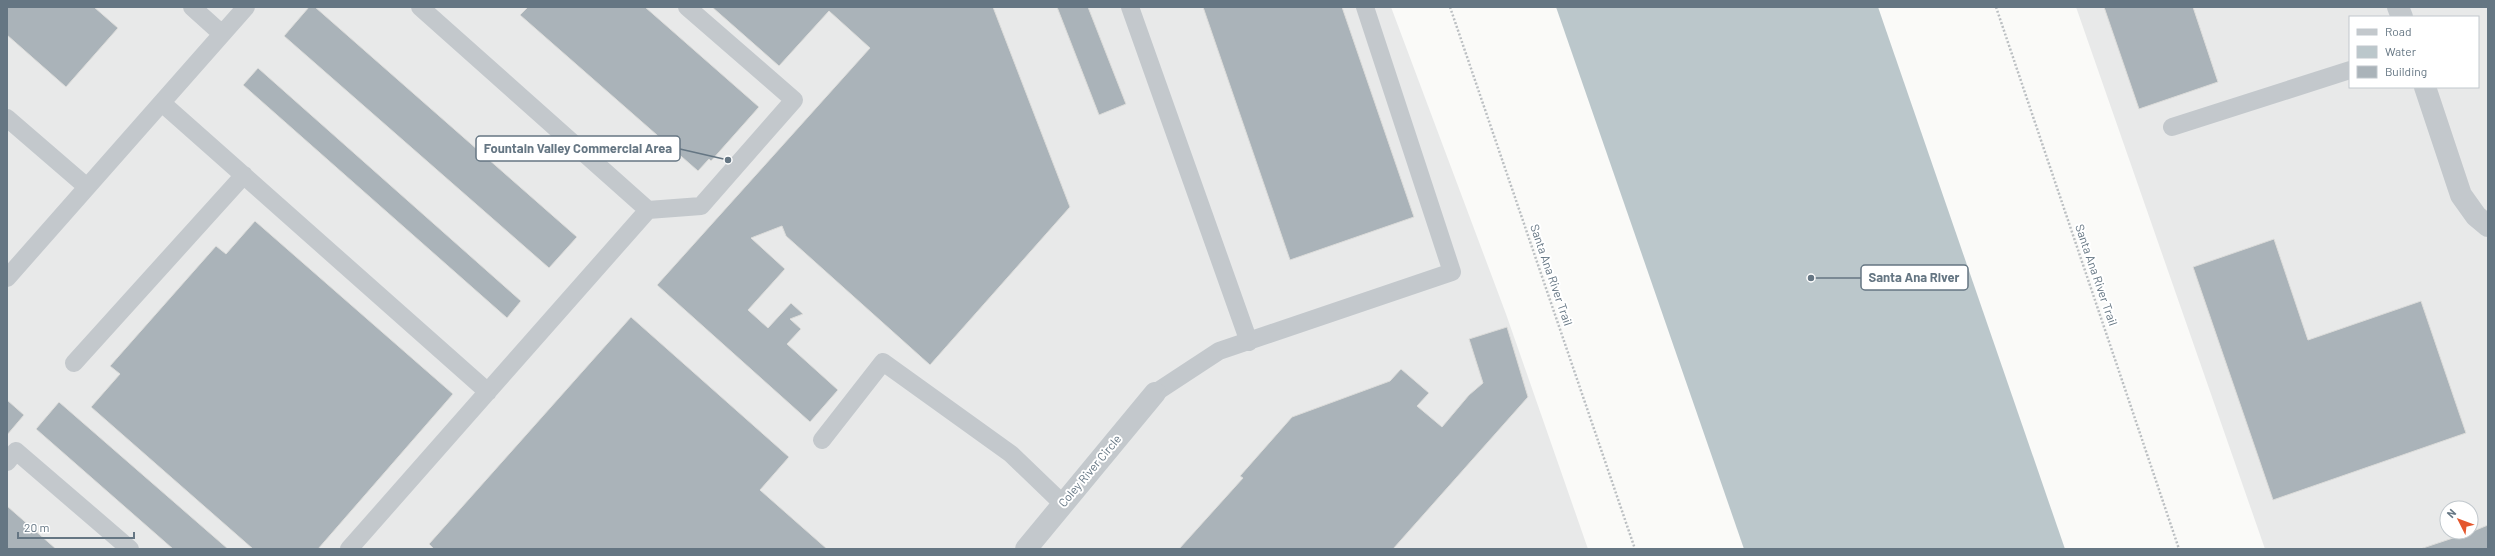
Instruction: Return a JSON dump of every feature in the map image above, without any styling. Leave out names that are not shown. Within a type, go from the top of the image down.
[{"type":"street","points":[[2425,88],[2461,194],[2476,216],[2488,226]]},
{"type":"street","name":"Coley River Circle","points":[[1026,549],[1155,393]]},
{"type":"lane","points":[[192,7],[222,34]]},
{"type":"lane","points":[[7,278],[246,7]]},
{"type":"lane","points":[[420,7],[648,210]]},
{"type":"lane","points":[[349,549],[648,210],[701,206],[794,100],[687,7]]},
{"type":"lane","points":[[1130,7],[1249,342]]},
{"type":"lane","points":[[1155,393],[1219,351],[1452,272],[1365,7]]},
{"type":"lane","points":[[2172,127],[2349,70]]},
{"type":"lane","points":[[162,103],[244,174],[488,392]]},
{"type":"lane","points":[[7,118],[87,187]]},
{"type":"lane","points":[[74,363],[244,174]]},
{"type":"lane","points":[[822,440],[883,362],[1011,454],[1063,504]]},
{"type":"lane","points":[[7,462],[16,451],[130,549]]},
{"type":"path","name":"Santa Ana River Trail","points":[[1450,7],[1635,549]]},
{"type":"path","name":"Santa Ana River Trail","points":[[1996,7],[2179,549]]},
{"type":"shaded area","points":[[7,7],[1391,7],[1506,314],[1588,549],[7,549]]},
{"type":"shaded area","points":[[2076,7],[2488,7],[2488,549],[2265,549]]},
{"type":"water","points":[[1556,7],[1878,7],[2065,549],[1744,549]]},
{"type":"building","points":[[7,7],[94,7],[118,28],[66,87],[7,35]]},
{"type":"building","points":[[309,7],[315,7],[577,237],[549,268],[284,36]]},
{"type":"building","points":[[528,7],[645,7],[759,107],[711,161],[709,159],[698,171],[520,15]]},
{"type":"building","points":[[712,7],[993,7],[1070,207],[930,365],[786,236],[782,226],[751,238],[785,269],[748,310],[768,328],[791,303],[803,314],[790,319],[801,329],[787,344],[838,390],[810,422],[657,285],[870,48],[829,11],[779,66]]},
{"type":"building","points":[[1057,7],[1088,7],[1126,104],[1099,115]]},
{"type":"building","points":[[1203,7],[1342,7],[1414,217],[1290,260]]},
{"type":"building","points":[[2104,7],[2193,7],[2218,82],[2139,109]]},
{"type":"building","points":[[258,68],[521,301],[507,318],[243,85]]},
{"type":"building","points":[[255,221],[453,394],[318,549],[253,549],[91,407],[120,374],[110,366],[216,246],[226,254]]},
{"type":"building","points":[[2274,239],[2308,340],[2421,301],[2466,433],[2273,500],[2193,267]]},
{"type":"building","points":[[631,317],[789,457],[760,490],[827,549],[434,549],[429,544]]},
{"type":"building","points":[[1507,327],[1528,397],[1393,549],[1179,549],[1243,478],[1240,476],[1292,417],[1390,381],[1401,369],[1429,393],[1417,406],[1442,427],[1469,395],[1483,383],[1469,339]]},
{"type":"building","points":[[7,400],[24,415],[7,435]]},
{"type":"building","points":[[59,402],[228,549],[173,549],[36,429]]},
{"type":"building","points":[[7,506],[56,549],[7,549]]},
{"type":"building","points":[[2488,525],[2488,549],[2420,549],[2447,540],[2479,540],[2479,529]]},
{"type":"place","name":"Fountain Valley Commercial Area","points":[[728,160]]},
{"type":"place","name":"Santa Ana River","points":[[1811,278]]}]
